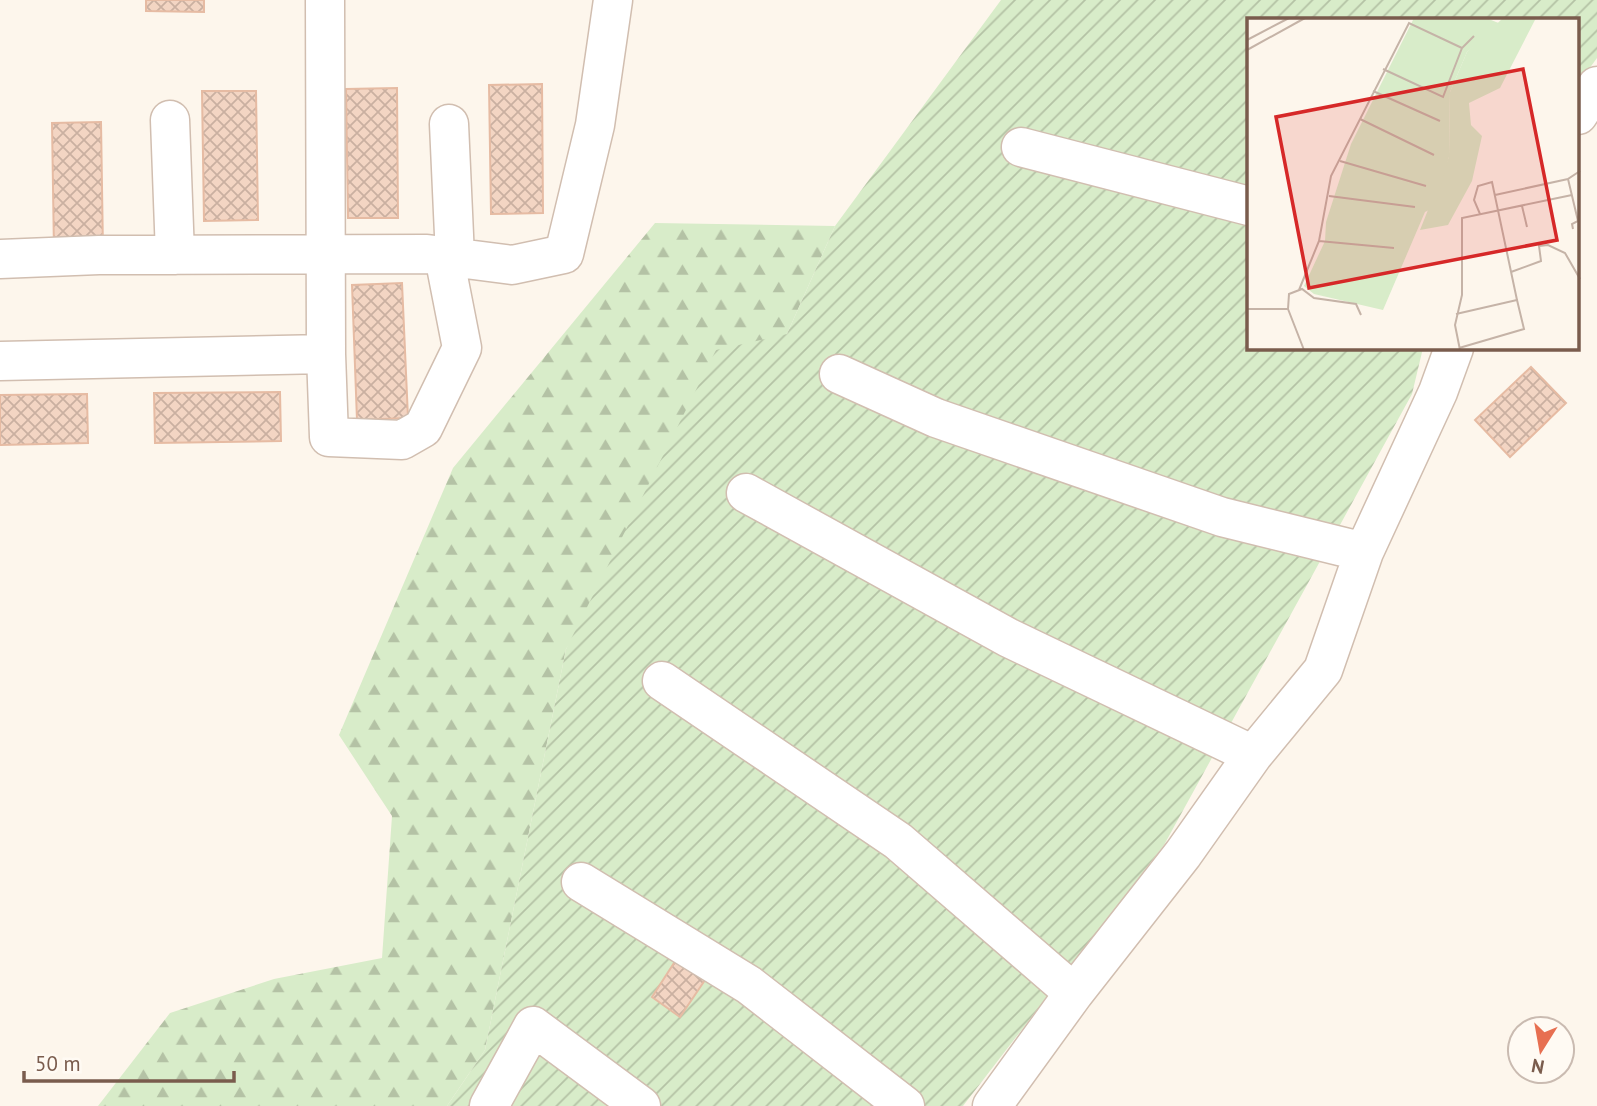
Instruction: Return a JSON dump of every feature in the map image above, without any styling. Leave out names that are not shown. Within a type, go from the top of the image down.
[{"type":"street","points":[[325,0],[325,254],[329,437],[402,440],[423,428],[463,348],[449,257],[449,124]]},
{"type":"street","points":[[0,259],[99,255],[427,254],[512,265],[564,254],[595,125],[613,0]]},
{"type":"street","points":[[1580,112],[1597,86]]},
{"type":"street","points":[[170,120],[175,255]]},
{"type":"street","points":[[1021,147],[1247,205]]},
{"type":"street","points":[[992,1106],[1074,993],[1183,853],[1253,755],[1323,670],[1364,552],[1438,392],[1453,350]]},
{"type":"street","points":[[0,361],[326,354]]},
{"type":"street","points":[[839,374],[936,418],[1222,517],[1364,552]]},
{"type":"street","points":[[746,492],[1009,638],[1253,755]]},
{"type":"street","points":[[662,681],[898,841],[1074,993]]},
{"type":"street","points":[[580,882],[749,985],[905,1106]]},
{"type":"street","points":[[489,1106],[533,1026],[641,1106]]},
{"type":"green space","points":[[1001,0],[1597,0],[1597,58],[1580,81],[1580,18],[1247,18],[1247,350],[1423,350],[1412,394],[1164,845],[963,1106],[447,1106],[485,1050],[566,649],[716,350],[787,334],[835,226]]},
{"type":"green space","points":[[655,223],[835,226],[787,334],[566,649],[485,1050],[447,1106],[98,1106],[170,1013],[274,979],[382,958],[392,816],[339,735],[453,468]]},
{"type":"building","points":[[146,0],[204,0],[204,12],[146,11]]},
{"type":"building","points":[[542,84],[543,213],[491,214],[489,85]]},
{"type":"building","points":[[397,88],[398,218],[348,218],[346,89]]},
{"type":"building","points":[[202,91],[256,91],[258,220],[204,221]]},
{"type":"building","points":[[101,122],[103,251],[54,252],[52,123]]},
{"type":"building","points":[[402,283],[408,418],[357,420],[352,285]]},
{"type":"building","points":[[1531,367],[1566,403],[1510,457],[1475,420]]},
{"type":"building","points":[[280,392],[281,441],[155,443],[154,393]]},
{"type":"building","points":[[87,394],[88,443],[0,445],[0,395]]},
{"type":"building","points":[[676,960],[705,980],[680,1017],[652,997]]}]
